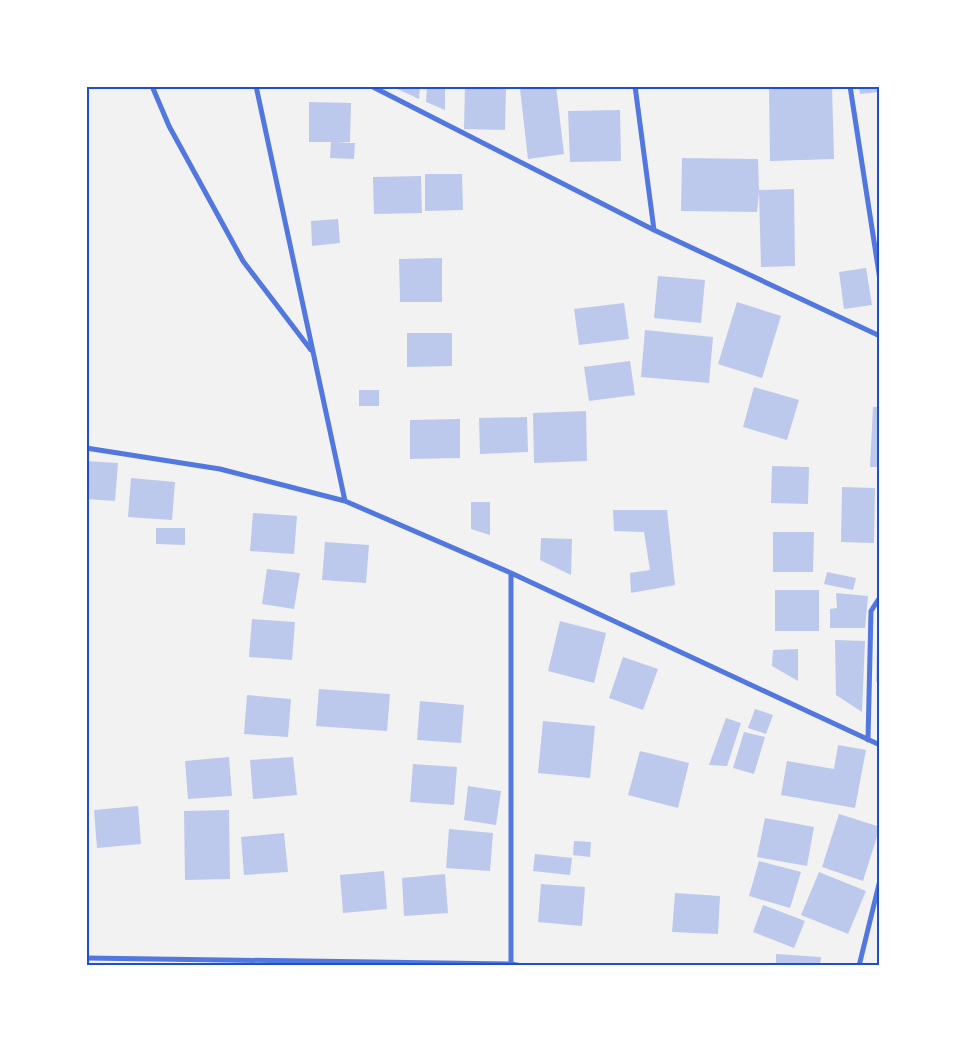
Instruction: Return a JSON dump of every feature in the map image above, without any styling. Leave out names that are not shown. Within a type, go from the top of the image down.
[{"type":"street","points":[[152,86],[169,126],[244,261],[313,353]]},
{"type":"street","points":[[256,86],[345,501]]},
{"type":"street","points":[[371,86],[654,230],[880,336]]},
{"type":"street","points":[[635,86],[654,230]]},
{"type":"street","points":[[850,86],[880,280]]},
{"type":"street","points":[[86,448],[220,469],[345,501],[511,573],[880,745]]},
{"type":"street","points":[[511,573],[511,964]]},
{"type":"street","points":[[868,740],[871,611],[880,597]]},
{"type":"street","points":[[858,966],[880,880]]},
{"type":"street","points":[[86,958],[188,958],[511,964],[522,966]]},
{"type":"street","points":[[188,958],[188,966]]},
{"type":"building","points":[[391,86],[420,86],[419,99]]},
{"type":"building","points":[[427,86],[445,86],[445,110],[426,102]]},
{"type":"building","points":[[465,86],[506,86],[505,130],[464,129]]},
{"type":"building","points":[[556,86],[564,154],[528,159],[520,89]]},
{"type":"building","points":[[769,86],[832,86],[834,159],[770,161]]},
{"type":"building","points":[[859,86],[880,86],[880,92],[860,94]]},
{"type":"building","points":[[309,102],[351,103],[350,142],[337,143],[355,143],[354,159],[330,158],[331,142],[309,142]]},
{"type":"building","points":[[620,110],[621,161],[570,162],[568,111]]},
{"type":"building","points":[[682,158],[758,159],[759,190],[794,189],[795,266],[761,267],[759,192],[757,212],[681,211]]},
{"type":"building","points":[[425,174],[462,174],[463,210],[425,211]]},
{"type":"building","points":[[421,176],[422,213],[374,214],[373,177]]},
{"type":"building","points":[[338,219],[340,243],[312,246],[311,221]]},
{"type":"building","points":[[442,258],[442,302],[400,302],[399,259]]},
{"type":"building","points":[[866,268],[872,305],[844,309],[839,272]]},
{"type":"building","points":[[658,276],[705,280],[701,323],[654,318]]},
{"type":"building","points":[[737,302],[781,316],[762,378],[718,364]]},
{"type":"building","points":[[624,303],[629,339],[579,345],[574,309]]},
{"type":"building","points":[[645,330],[713,337],[709,383],[641,377]]},
{"type":"building","points":[[407,333],[452,333],[452,366],[407,367]]},
{"type":"building","points":[[630,361],[635,395],[589,401],[584,367]]},
{"type":"building","points":[[754,387],[799,400],[787,440],[743,427]]},
{"type":"building","points":[[359,390],[379,390],[379,406],[359,406]]},
{"type":"building","points":[[873,407],[880,407],[880,467],[870,467]]},
{"type":"building","points":[[586,411],[587,461],[534,463],[533,413]]},
{"type":"building","points":[[527,417],[528,452],[480,454],[479,418]]},
{"type":"building","points":[[460,419],[460,458],[410,459],[410,420]]},
{"type":"building","points":[[86,461],[118,463],[115,501],[86,499]]},
{"type":"building","points":[[772,466],[809,467],[808,504],[771,503]]},
{"type":"building","points":[[131,478],[175,482],[172,520],[128,517]]},
{"type":"building","points":[[842,487],[875,488],[874,543],[841,542]]},
{"type":"building","points":[[471,502],[490,502],[490,535],[471,529]]},
{"type":"building","points":[[613,510],[667,510],[675,585],[631,593],[630,573],[650,570],[644,532],[614,531]]},
{"type":"building","points":[[253,513],[297,516],[294,554],[250,551]]},
{"type":"building","points":[[156,528],[185,528],[185,545],[156,544]]},
{"type":"building","points":[[773,532],[814,532],[813,572],[773,572]]},
{"type":"building","points":[[541,538],[572,539],[571,575],[540,560]]},
{"type":"building","points":[[325,542],[369,545],[366,583],[322,580]]},
{"type":"building","points":[[267,569],[300,573],[294,609],[262,604]]},
{"type":"building","points":[[827,572],[856,578],[853,590],[824,584]]},
{"type":"building","points":[[775,590],[819,590],[819,631],[775,631]]},
{"type":"building","points":[[836,593],[868,596],[865,628],[830,628],[830,609],[837,608]]},
{"type":"building","points":[[252,619],[295,622],[292,660],[249,657]]},
{"type":"building","points":[[560,621],[606,633],[594,683],[548,671]]},
{"type":"building","points":[[835,640],[865,641],[862,712],[836,695]]},
{"type":"building","points":[[877,645],[880,645],[880,682],[876,682]]},
{"type":"building","points":[[798,649],[798,681],[772,666],[773,650]]},
{"type":"building","points":[[623,657],[658,669],[643,710],[609,698]]},
{"type":"building","points":[[319,689],[390,694],[387,731],[316,726]]},
{"type":"building","points":[[247,695],[291,699],[288,737],[244,734]]},
{"type":"building","points":[[420,701],[464,705],[461,743],[417,740]]},
{"type":"building","points":[[755,709],[773,715],[766,734],[748,728]]},
{"type":"building","points":[[726,718],[741,723],[727,766],[709,765]]},
{"type":"building","points":[[543,721],[595,726],[590,778],[538,773]]},
{"type":"building","points":[[744,732],[765,737],[754,774],[733,768]]},
{"type":"building","points":[[838,745],[866,750],[855,808],[781,795],[787,761],[834,769]]},
{"type":"building","points":[[640,751],[689,763],[678,808],[628,795]]},
{"type":"building","points":[[229,757],[232,796],[188,799],[185,761]]},
{"type":"building","points":[[293,757],[297,795],[253,799],[250,760]]},
{"type":"building","points":[[413,764],[457,767],[454,805],[410,802]]},
{"type":"building","points":[[468,786],[501,791],[496,825],[464,820]]},
{"type":"building","points":[[138,806],[141,844],[97,848],[94,810]]},
{"type":"building","points":[[229,810],[230,879],[185,880],[184,811]]},
{"type":"building","points":[[839,814],[880,827],[863,881],[822,867]]},
{"type":"building","points":[[765,818],[814,827],[807,866],[757,857]]},
{"type":"building","points":[[449,829],[493,833],[490,871],[446,868]]},
{"type":"building","points":[[284,833],[288,872],[244,875],[241,837]]},
{"type":"building","points":[[574,841],[591,842],[590,857],[573,855]]},
{"type":"building","points":[[535,854],[572,858],[570,875],[533,871]]},
{"type":"building","points":[[759,861],[801,872],[790,908],[749,896]]},
{"type":"building","points":[[384,871],[387,909],[343,913],[340,875]]},
{"type":"building","points":[[819,872],[866,891],[848,934],[801,915]]},
{"type":"building","points":[[445,874],[448,913],[404,916],[402,878]]},
{"type":"building","points":[[541,884],[585,887],[582,926],[538,922]]},
{"type":"building","points":[[675,893],[720,896],[718,934],[672,932]]},
{"type":"building","points":[[763,905],[805,921],[794,948],[753,932]]},
{"type":"building","points":[[776,954],[821,957],[820,966],[776,966]]}]
